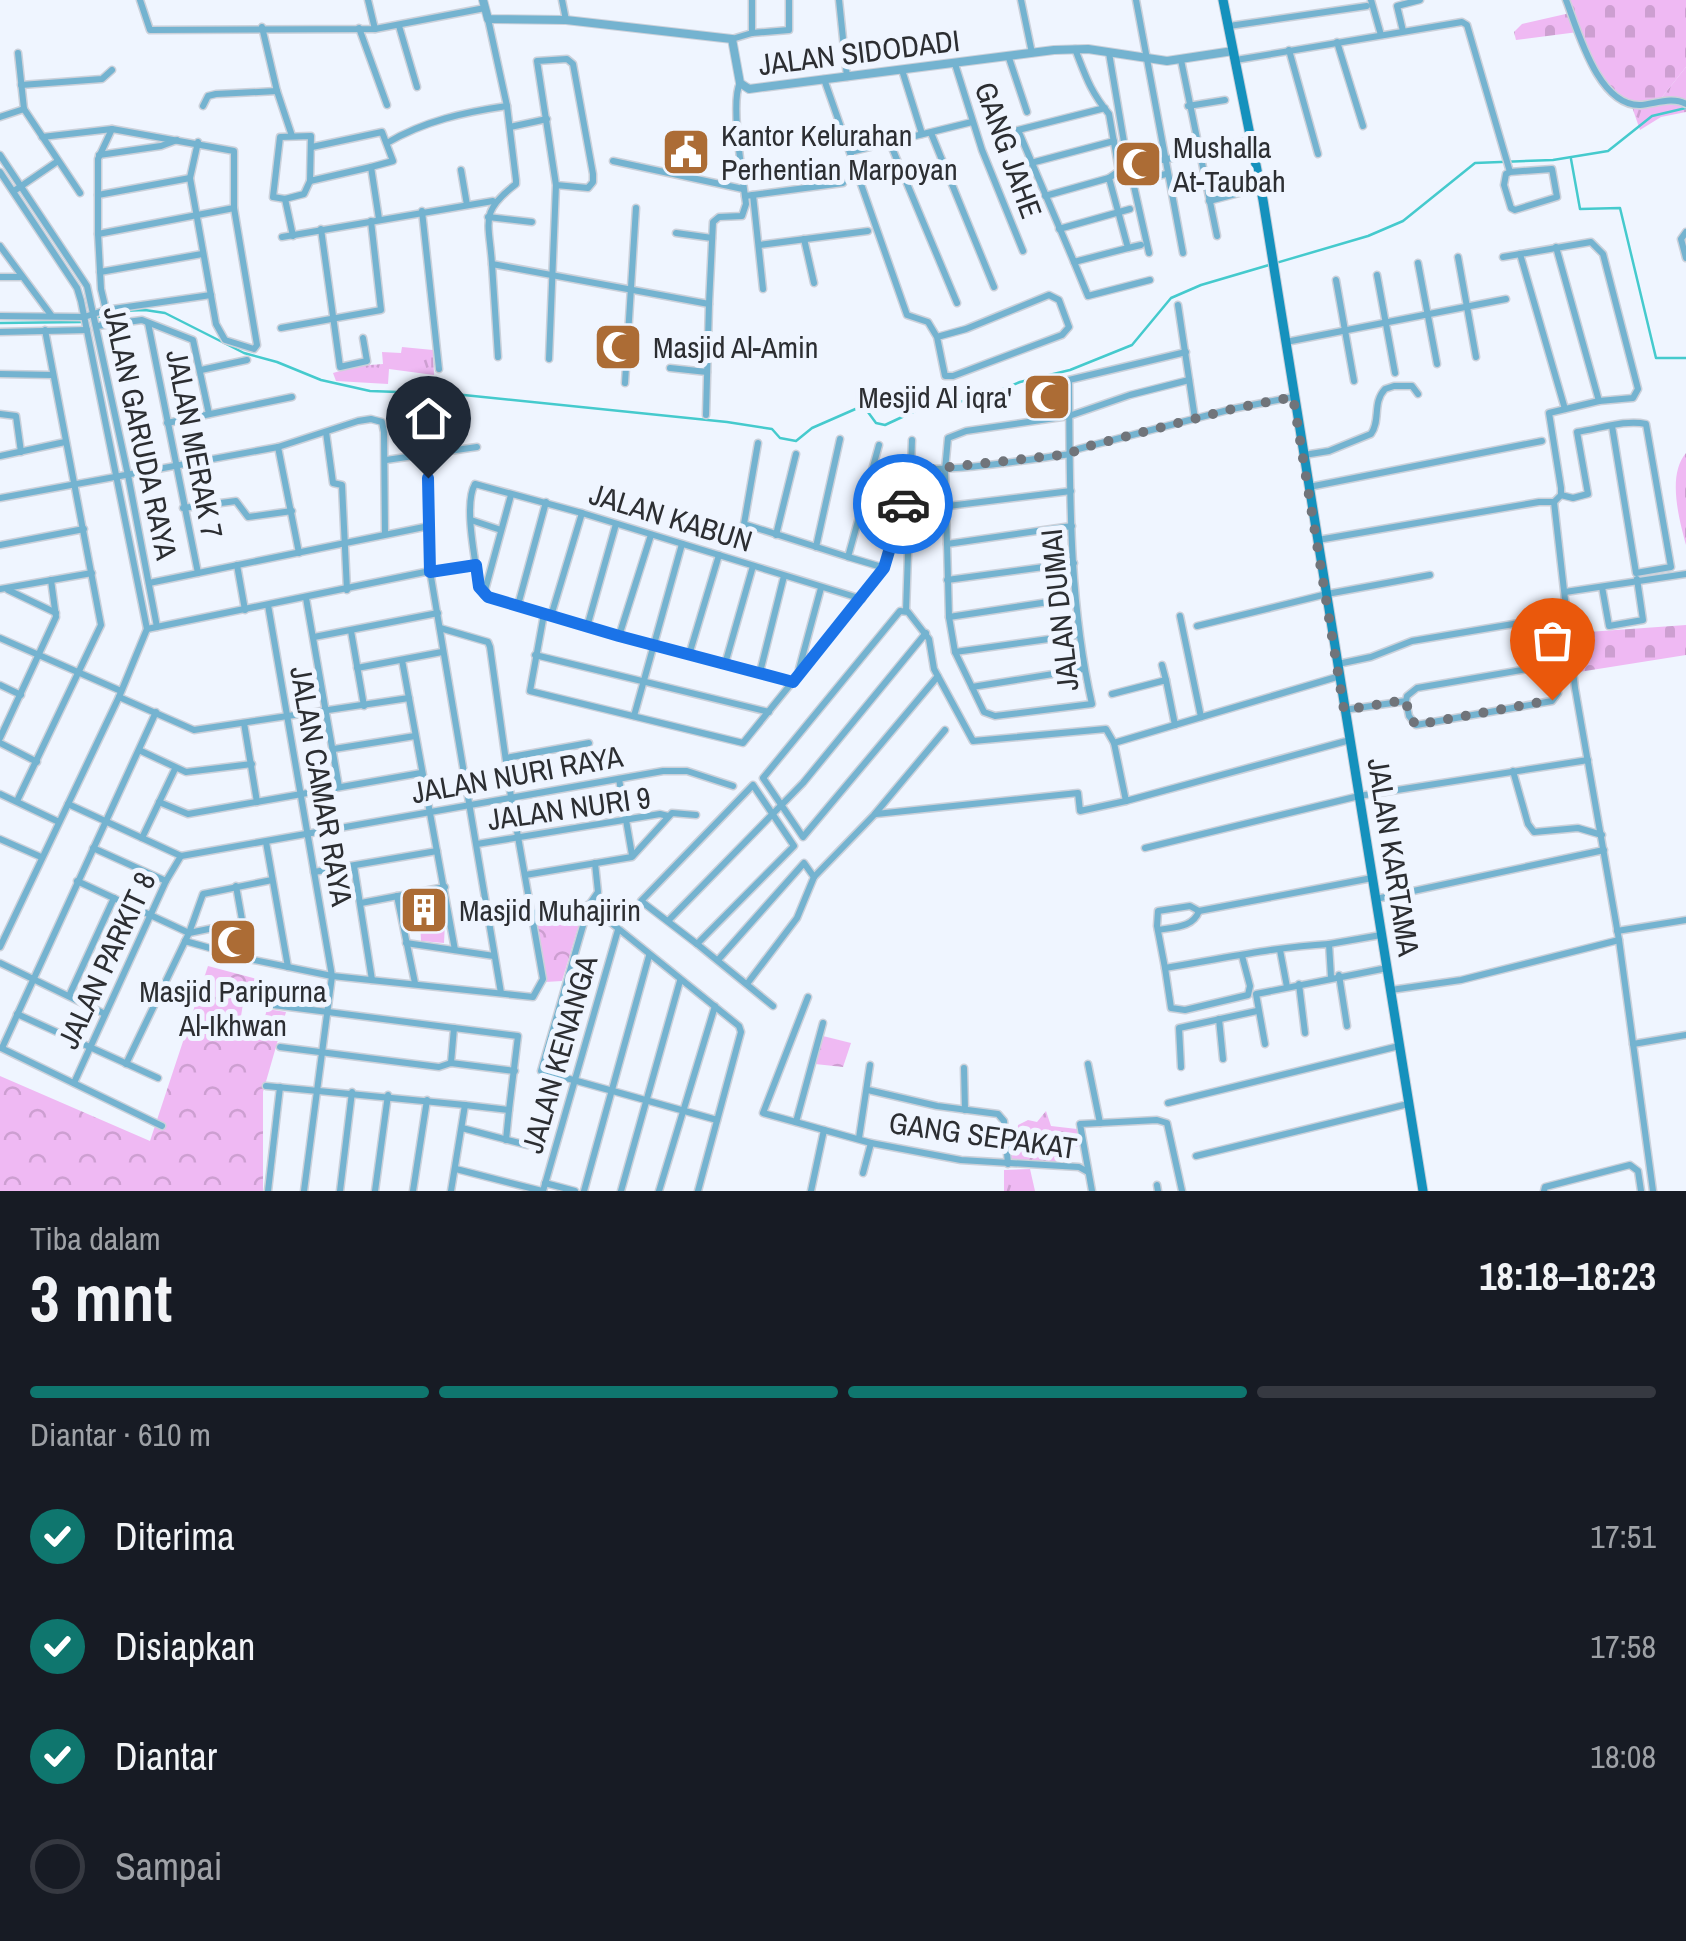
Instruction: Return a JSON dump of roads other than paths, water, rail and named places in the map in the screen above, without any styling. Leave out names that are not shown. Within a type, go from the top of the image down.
[{"type":"main road","name":"JALAN KARTAMA","points":[[1223,0],[1270,246],[1423,1191]]},
{"type":"street","points":[[140,0],[150,30],[375,28],[399,26],[484,4],[508,106],[516,184],[494,201],[282,238]]},
{"type":"street","points":[[368,0],[375,28]]},
{"type":"street","points":[[562,0],[566,20]]},
{"type":"street","points":[[752,0],[752,32]]},
{"type":"street","points":[[732,39],[752,32],[789,30],[789,0]]},
{"type":"street","points":[[838,0],[847,76]]},
{"type":"street","points":[[1021,0],[1032,53]]},
{"type":"street","points":[[1136,0],[1183,253]]},
{"type":"street","points":[[1404,30],[1397,6],[1420,0]]},
{"type":"street","points":[[1566,0],[1583,46],[1608,90],[1636,105],[1685,103]]},
{"type":"street","points":[[1229,26],[1369,3],[1381,35]]},
{"type":"street","name":"JALAN SIDODADI","points":[[488,20],[566,20],[732,39],[740,83],[750,89],[1075,49],[1181,60],[1234,55]]},
{"type":"street","points":[[1234,55],[1289,50],[1458,21],[1467,26],[1508,166],[1504,184],[1512,208],[1534,206],[1557,197],[1552,169],[1508,166]]},
{"type":"street","points":[[399,26],[417,87]]},
{"type":"street","points":[[262,27],[292,136]]},
{"type":"street","points":[[358,28],[387,105]]},
{"type":"street","points":[[1337,42],[1363,126]]},
{"type":"street","points":[[1045,196],[1108,178],[1119,171],[1105,108],[1093,96],[1075,49]]},
{"type":"street","points":[[1289,50],[1318,154]]},
{"type":"street","points":[[18,53],[24,109],[80,193]]},
{"type":"street","points":[[1109,53],[1149,253]]},
{"type":"street","points":[[1009,58],[1027,112]]},
{"type":"street","points":[[549,358],[556,184],[538,61],[567,59],[572,64],[594,182],[588,188],[556,184]]},
{"type":"street","points":[[1181,60],[1217,236]]},
{"type":"street","name":"GANG JAHE","points":[[955,64],[972,122],[1023,250]]},
{"type":"street","points":[[21,85],[102,79],[112,70]]},
{"type":"street","points":[[902,70],[994,287]]},
{"type":"street","points":[[824,79],[907,315],[928,322],[937,338],[945,376],[1062,334],[1070,327],[1060,300],[1049,294],[937,338]]},
{"type":"street","points":[[740,83],[736,107],[763,289]]},
{"type":"street","points":[[203,106],[208,96],[216,94],[277,91]]},
{"type":"street","points":[[1188,106],[1225,100]]},
{"type":"street","points":[[387,143],[446,117],[508,106]]},
{"type":"street","points":[[1105,108],[1022,127],[1019,135],[1088,296],[1150,280]]},
{"type":"street","points":[[0,117],[24,109]]},
{"type":"street","points":[[510,127],[548,119]]},
{"type":"street","points":[[850,152],[972,122]]},
{"type":"street","points":[[42,137],[112,129],[198,142],[235,152],[234,208],[257,345],[249,350],[221,337],[210,295],[190,178],[198,142]]},
{"type":"street","points":[[106,310],[98,234],[99,155],[112,129]]},
{"type":"street","points":[[310,181],[393,161],[380,131],[312,147]]},
{"type":"street","points":[[309,134],[310,181],[304,194],[273,198],[280,137],[292,136],[309,134]]},
{"type":"street","points":[[150,148],[152,135]]},
{"type":"street","points":[[99,155],[150,148],[178,139]]},
{"type":"street","points":[[1164,160],[1252,140]]},
{"type":"street","points":[[1030,163],[1114,141]]},
{"type":"street","points":[[890,143],[957,303]]},
{"type":"street","name":"JALAN GARUDA RAYA","points":[[0,155],[81,275],[96,321],[157,627]]},
{"type":"street","points":[[0,197],[58,161]]},
{"type":"street","points":[[614,161],[747,193],[843,183]]},
{"type":"street","points":[[281,328],[381,310],[371,167]]},
{"type":"street","points":[[461,170],[467,205]]},
{"type":"street","name":"JALAN GARUDA RAYA","points":[[0,172],[77,288],[146,629]]},
{"type":"street","points":[[1132,182],[1166,174]]},
{"type":"street","points":[[98,196],[190,178]]},
{"type":"street","points":[[1108,178],[1128,248]]},
{"type":"street","points":[[1208,200],[1247,191]]},
{"type":"street","points":[[706,415],[712,238],[716,219],[742,216],[747,193]]},
{"type":"street","points":[[285,199],[292,236]]},
{"type":"street","points":[[494,201],[488,217],[498,358]]},
{"type":"street","points":[[98,234],[234,208]]},
{"type":"street","points":[[626,383],[636,208]]},
{"type":"street","points":[[1060,228],[1130,209]]},
{"type":"street","points":[[422,211],[439,369]]},
{"type":"street","points":[[488,217],[532,222]]},
{"type":"street","points":[[321,230],[340,366],[368,361],[363,338]]},
{"type":"street","points":[[759,245],[868,231]]},
{"type":"street","points":[[1686,232],[1681,238],[1686,258]]},
{"type":"street","points":[[676,233],[712,238]]},
{"type":"street","points":[[804,239],[814,283]]},
{"type":"street","points":[[1503,257],[1590,242],[1603,254],[1638,389],[1633,398],[1549,414],[1561,495]]},
{"type":"street","points":[[1074,262],[1141,244]]},
{"type":"street","points":[[0,246],[51,316]]},
{"type":"street","points":[[1556,247],[1600,402]]},
{"type":"street","points":[[100,272],[202,254]]},
{"type":"street","points":[[1520,254],[1565,409]]},
{"type":"street","points":[[1458,257],[1476,357]]},
{"type":"street","points":[[1418,263],[1436,364]]},
{"type":"street","points":[[492,264],[710,304]]},
{"type":"street","points":[[1377,275],[1395,374]]},
{"type":"street","points":[[0,277],[21,277]]},
{"type":"street","points":[[1336,280],[1354,381]]},
{"type":"street","points":[[96,321],[106,310],[210,295]]},
{"type":"street","points":[[1284,342],[1506,298]]},
{"type":"street","points":[[1178,305],[1196,419]]},
{"type":"street","points":[[0,316],[51,316],[86,324]]},
{"type":"street","points":[[0,332],[138,320],[192,340],[209,414]]},
{"type":"street","name":"JALAN MERAK 7","points":[[148,323],[198,574]]},
{"type":"street","points":[[17,802],[101,625],[45,330]]},
{"type":"street","points":[[1069,416],[1069,380],[1186,352]]},
{"type":"street","points":[[200,370],[247,360]]},
{"type":"street","points":[[670,368],[707,372]]},
{"type":"street","points":[[0,374],[52,375]]},
{"type":"street","points":[[945,470],[948,438],[953,434],[1069,416],[1130,394],[1189,380]]},
{"type":"street","points":[[1304,455],[1371,434],[1384,390],[1412,386],[1418,394]]},
{"type":"street","points":[[167,423],[292,397]]},
{"type":"street","points":[[875,466],[945,470],[1070,454],[1293,397]]},
{"type":"street","points":[[0,414],[16,416],[22,452]]},
{"type":"street","name":"JALAN DUMAI","points":[[945,470],[949,617],[955,652],[984,712],[995,716],[1092,704],[1075,598],[1069,416]]},
{"type":"street","points":[[0,498],[278,447],[371,419],[382,422],[385,534]]},
{"type":"street","points":[[1561,495],[1573,498],[1588,494],[1578,432],[1646,424],[1672,567],[1602,587],[1564,592]]},
{"type":"street","points":[[1602,587],[1609,626],[1642,620],[1612,426]]},
{"type":"street","points":[[326,432],[330,475],[333,484],[342,485],[346,590]]},
{"type":"street","points":[[816,546],[840,439]]},
{"type":"street","points":[[912,440],[906,611],[926,633],[938,676],[974,740],[1102,728],[1114,742],[1126,801]]},
{"type":"street","points":[[1309,486],[1542,441]]},
{"type":"street","points":[[0,456],[66,442]]},
{"type":"street","points":[[758,443],[745,526],[884,568]]},
{"type":"street","points":[[848,556],[879,445]]},
{"type":"street","points":[[278,447],[298,553]]},
{"type":"street","points":[[386,460],[476,447]]},
{"type":"street","points":[[776,536],[796,454]]},
{"type":"street","points":[[582,513],[547,615],[530,691],[742,744],[884,568],[912,471]]},
{"type":"street","points":[[428,478],[430,572],[501,994]]},
{"type":"street","name":"JALAN KABUN","points":[[471,520],[470,491],[475,484],[862,599]]},
{"type":"street","points":[[948,506],[1070,491]]},
{"type":"street","points":[[484,595],[511,495]]},
{"type":"street","points":[[1318,540],[1554,502],[1561,495]]},
{"type":"street","points":[[183,508],[236,501],[248,517],[292,511]]},
{"type":"street","points":[[518,605],[546,502]]},
{"type":"street","points":[[1554,502],[1567,615],[1618,935],[1653,1191]]},
{"type":"street","points":[[484,595],[471,520],[501,530]]},
{"type":"street","points":[[587,627],[616,524]]},
{"type":"street","points":[[148,582],[428,526]]},
{"type":"street","points":[[947,544],[1072,526]]},
{"type":"street","points":[[0,545],[84,529]]},
{"type":"street","points":[[619,636],[651,535]]},
{"type":"street","points":[[634,716],[682,544]]},
{"type":"street","points":[[689,655],[720,555]]},
{"type":"street","points":[[947,580],[1074,564]]},
{"type":"street","points":[[237,565],[245,610]]},
{"type":"street","points":[[0,948],[120,694],[146,629],[476,565]]},
{"type":"street","points":[[724,664],[754,566]]},
{"type":"street","points":[[3,589],[92,573]]},
{"type":"street","points":[[1636,577],[1686,574]]},
{"type":"street","points":[[1197,626],[1327,594],[1430,575]]},
{"type":"street","points":[[760,672],[784,576]]},
{"type":"street","points":[[37,762],[0,741],[57,613],[51,580]]},
{"type":"street","points":[[795,678],[821,588]]},
{"type":"street","points":[[3,589],[57,613]]},
{"type":"street","points":[[484,595],[689,655],[795,678]]},
{"type":"street","points":[[306,598],[339,787]]},
{"type":"street","points":[[949,617],[1075,598]]},
{"type":"street","name":"JALAN CAMAR RAYA","points":[[268,605],[332,976],[304,1191]]},
{"type":"street","points":[[698,944],[794,846],[763,778],[894,615],[906,611]]},
{"type":"street","points":[[314,637],[438,613]]},
{"type":"street","points":[[1337,664],[1412,641],[1567,615]]},
{"type":"street","points":[[1180,616],[1202,717]]},
{"type":"street","points":[[77,882],[152,915],[187,937],[249,959],[332,976],[532,997],[543,984],[488,642],[440,628]]},
{"type":"street","points":[[350,630],[364,706]]},
{"type":"street","points":[[668,921],[777,811],[926,633]]},
{"type":"street","points":[[955,652],[1078,635]]},
{"type":"street","points":[[0,638],[194,730],[410,698]]},
{"type":"street","points":[[357,668],[442,652]]},
{"type":"street","points":[[536,655],[769,712]]},
{"type":"street","points":[[402,660],[456,950]]},
{"type":"street","points":[[1162,664],[1175,725]]},
{"type":"street","points":[[1545,666],[1554,669],[1558,694],[1552,700],[1416,725],[1409,716],[1406,700],[1417,688],[1545,666]]},
{"type":"street","points":[[972,688],[1084,669]]},
{"type":"street","points":[[773,1006],[641,901],[753,785],[803,837],[938,676]]},
{"type":"street","points":[[1114,742],[1340,676]]},
{"type":"street","points":[[1112,694],[1166,680]]},
{"type":"street","points":[[0,685],[21,695]]},
{"type":"street","points":[[1344,710],[1406,700]]},
{"type":"street","points":[[156,712],[1,1048],[162,1126]]},
{"type":"street","points":[[244,723],[257,802]]},
{"type":"street","points":[[747,984],[797,918],[814,877],[945,730]]},
{"type":"street","points":[[334,749],[415,736]]},
{"type":"street","points":[[874,814],[1078,793],[1080,811],[1350,740]]},
{"type":"street","points":[[506,758],[589,743]]},
{"type":"street","points":[[140,751],[175,769],[196,772],[252,764]]},
{"type":"street","points":[[1145,848],[1358,796],[1588,760]]},
{"type":"street","points":[[142,838],[175,769]]},
{"type":"street","name":"JALAN NURI RAYA","points":[[181,856],[676,770],[733,786]]},
{"type":"street","points":[[1514,772],[1528,824],[1534,832],[1578,828],[1602,835]]},
{"type":"street","points":[[159,802],[184,814],[422,773]]},
{"type":"street","points":[[619,779],[632,856]]},
{"type":"street","points":[[0,794],[59,822]]},
{"type":"street","points":[[68,804],[181,856]]},
{"type":"street","name":"JALAN NURI 9","points":[[477,844],[660,814],[696,815]]},
{"type":"street","points":[[525,874],[632,856],[668,816]]},
{"type":"street","points":[[1,842],[41,857]]},
{"type":"street","points":[[266,842],[288,967]]},
{"type":"street","points":[[93,848],[166,881]]},
{"type":"street","points":[[1376,899],[1604,850]]},
{"type":"street","points":[[314,872],[437,851]]},
{"type":"street","name":"JALAN PARKIT 8","points":[[74,1084],[181,856]]},
{"type":"street","points":[[718,960],[804,862],[814,877]]},
{"type":"street","points":[[595,863],[599,888],[589,905],[540,1068],[544,1073],[717,1120]]},
{"type":"street","points":[[354,866],[372,980]]},
{"type":"street","points":[[1242,956],[1250,986],[1248,995],[1186,1010],[1170,1005],[1158,911],[1190,906],[1199,911],[1372,878]]},
{"type":"street","points":[[126,1064],[187,937],[203,894],[272,880]]},
{"type":"street","points":[[236,886],[249,959]]},
{"type":"street","points":[[361,903],[445,887]]},
{"type":"street","points":[[398,896],[415,984]]},
{"type":"street","points":[[69,996],[114,898]]},
{"type":"street","points":[[532,912],[589,905],[739,1026],[741,1032],[698,1191]]},
{"type":"street","points":[[1158,930],[1186,925],[1196,919],[1199,911]]},
{"type":"street","points":[[1390,990],[1461,980],[1618,935],[1686,920]]},
{"type":"street","points":[[187,937],[242,922]]},
{"type":"street","name":"JALAN KENANGA","points":[[543,1188],[618,930]]},
{"type":"street","points":[[1165,968],[1382,935]]},
{"type":"street","points":[[406,943],[495,956]]},
{"type":"street","points":[[1330,944],[1347,1026]]},
{"type":"street","points":[[1280,950],[1287,986]]},
{"type":"street","points":[[584,1191],[649,956]]},
{"type":"street","points":[[0,962],[105,1014]]},
{"type":"street","points":[[1265,1044],[1256,994],[1387,968]]},
{"type":"street","points":[[620,1191],[680,981]]},
{"type":"street","points":[[1299,984],[1306,1034]]},
{"type":"street","points":[[808,997],[764,1113],[796,1122],[823,1022]]},
{"type":"street","points":[[265,1004],[518,1036],[506,1140]]},
{"type":"street","points":[[659,1191],[714,1006]]},
{"type":"street","points":[[1181,1067],[1179,1028],[1257,1011]]},
{"type":"street","points":[[17,1014],[158,1078]]},
{"type":"street","points":[[1218,1019],[1223,1058]]},
{"type":"street","points":[[451,1063],[454,1028]]},
{"type":"street","points":[[1633,1044],[1686,1035]]},
{"type":"street","points":[[1168,1104],[1398,1046]]},
{"type":"street","points":[[280,1047],[439,1067],[451,1063],[515,1072]]},
{"type":"street","points":[[1088,1064],[1100,1123]]},
{"type":"street","points":[[859,1138],[870,1065]]},
{"type":"street","points":[[964,1068],[965,1110]]},
{"type":"street","points":[[266,1086],[509,1110]]},
{"type":"street","points":[[268,1191],[280,1087]]},
{"type":"street","points":[[868,1090],[998,1114],[1004,1121],[1008,1164]]},
{"type":"street","points":[[340,1191],[352,1092]]},
{"type":"street","points":[[375,1191],[388,1096]]},
{"type":"street","points":[[413,1191],[427,1100]]},
{"type":"street","points":[[1196,1156],[1408,1104]]},
{"type":"street","points":[[451,1191],[465,1105]]},
{"type":"street","points":[[1088,1172],[1080,1124],[1157,1120],[1167,1123],[1182,1191]]},
{"type":"street","name":"GANG SEPAKAT","points":[[796,1122],[870,1143],[961,1160],[1079,1168],[1088,1172],[1092,1191]]},
{"type":"street","points":[[462,1128],[527,1145]]},
{"type":"street","points":[[811,1191],[824,1130]]},
{"type":"street","points":[[864,1173],[870,1143]]},
{"type":"street","points":[[1544,1191],[1545,1186],[1630,1164],[1638,1171],[1641,1191]]},
{"type":"street","points":[[456,1169],[575,1191]]},
{"type":"waterway","points":[[94,318],[119,311],[165,313],[244,353],[321,380],[370,391],[454,394],[727,422],[772,429],[780,438],[796,441],[812,428],[860,407],[876,423],[885,425],[930,404],[976,400],[1020,382],[1070,370],[1132,345],[1171,298],[1201,285],[1368,236],[1403,221],[1475,163],[1553,160],[1608,151],[1652,116],[1686,108]]},
{"type":"waterway","points":[[1571,159],[1580,209],[1620,208],[1656,358],[1686,358]]},
{"type":"waterway","points":[[0,323],[82,322]]},
{"type":"place","name":"Kantor Kelurahan Perhentian Marpoyan","points":[[686,152]]},
{"type":"place","name":"Mushalla At-Taubah","points":[[1138,164]]},
{"type":"place","name":"Masjid Al-Amin","points":[[618,347]]},
{"type":"place","name":"Mesjid Al iqra'","points":[[1047,397]]},
{"type":"place","name":"Masjid Muhajirin","points":[[424,910]]},
{"type":"place","name":"Masjid Paripurna Al-Ikhwan","points":[[233,942]]}]
